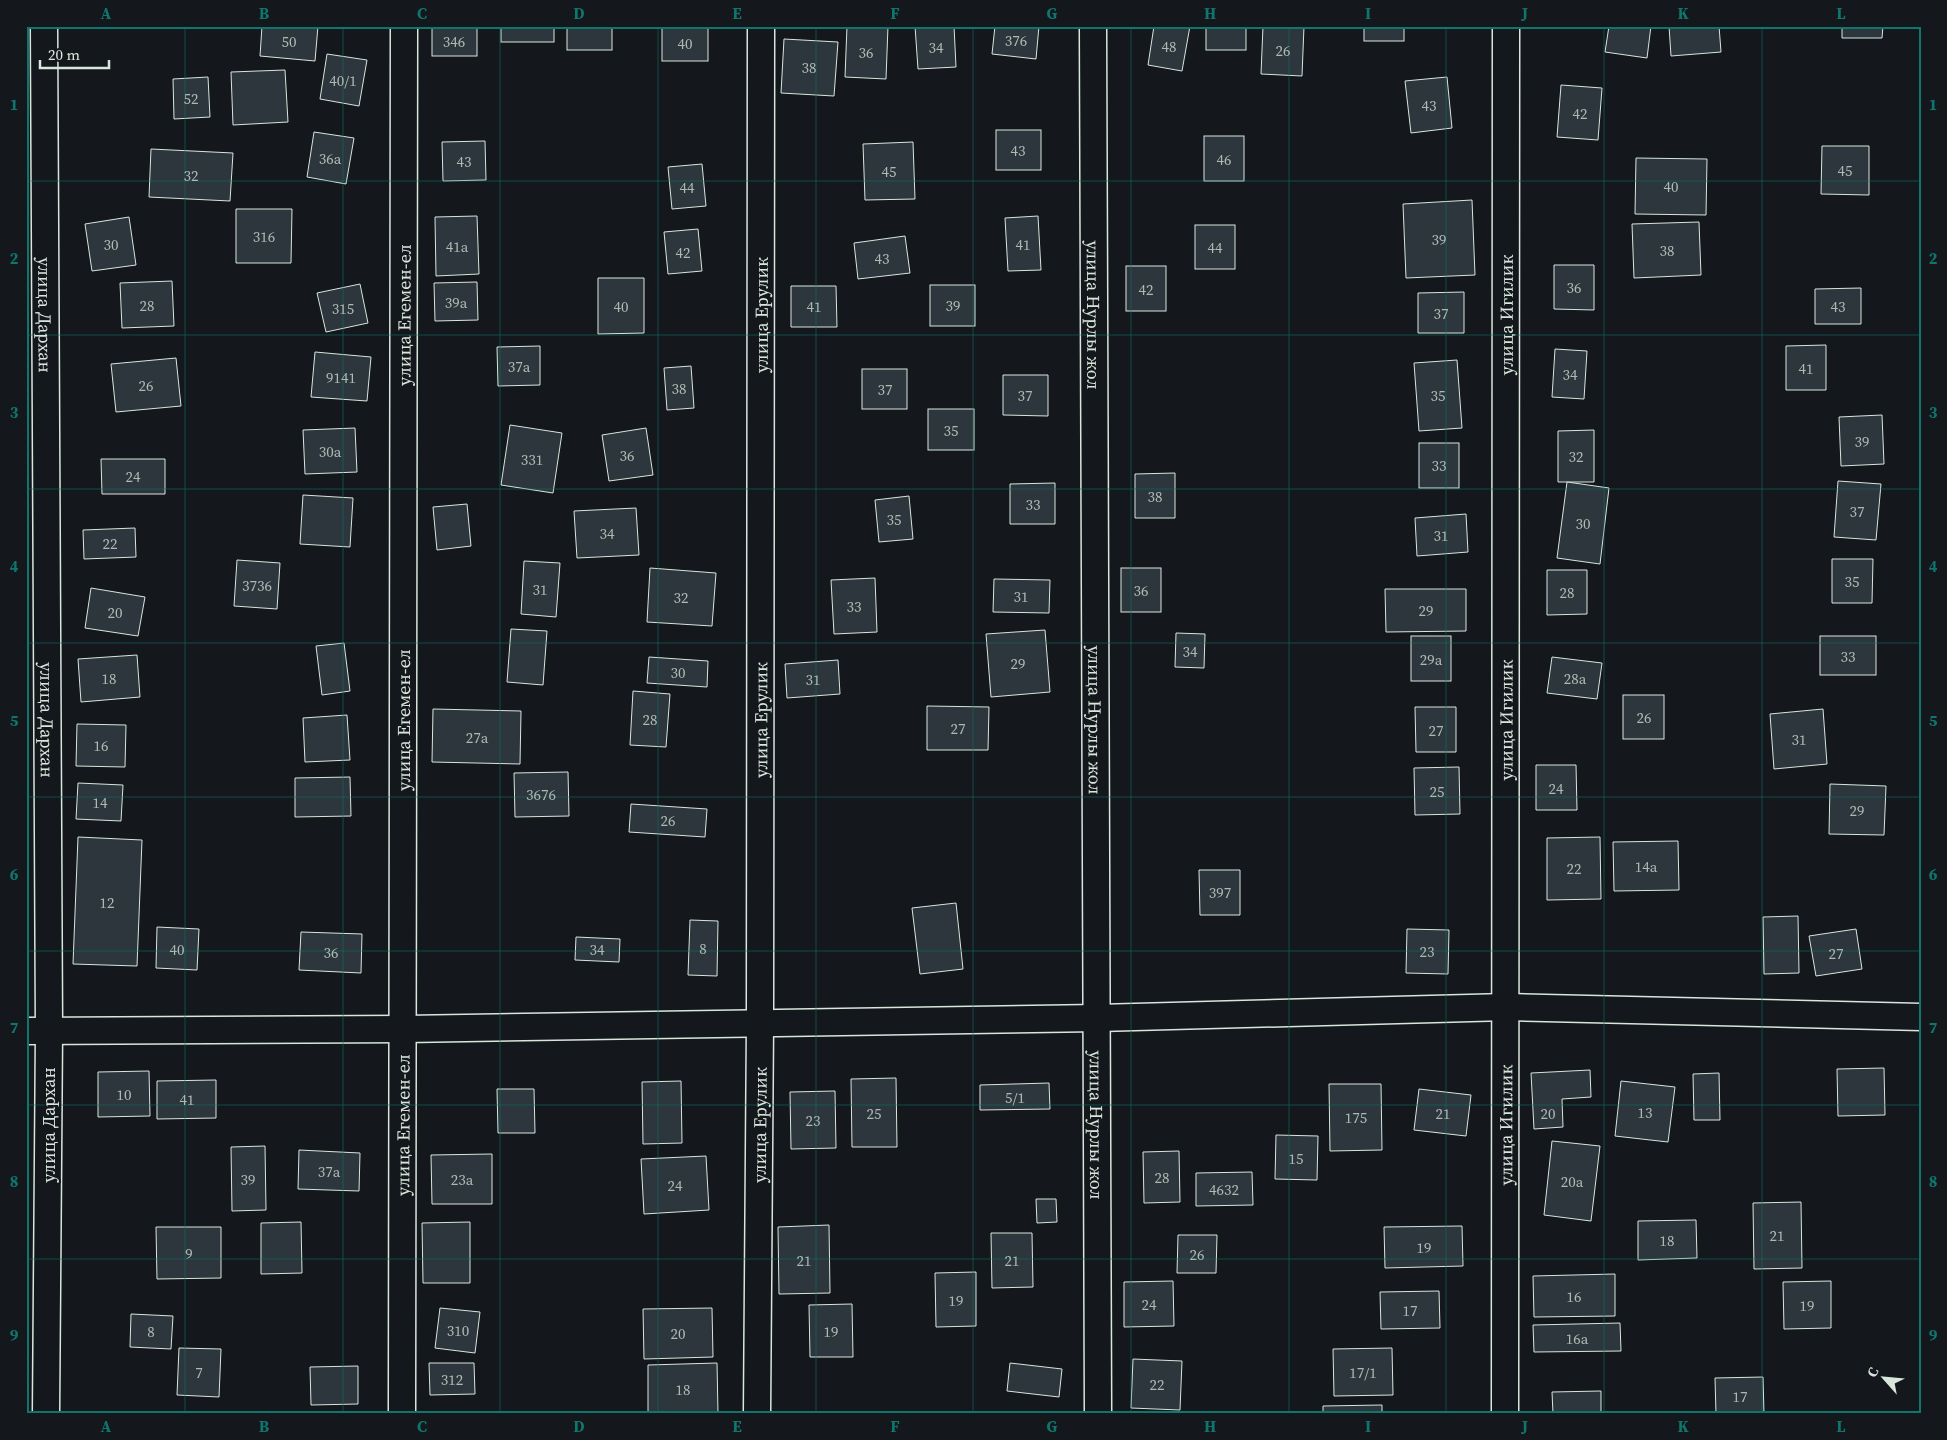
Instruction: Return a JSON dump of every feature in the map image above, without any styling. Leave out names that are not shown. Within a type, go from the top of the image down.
[{"type":"street","name":"улица Дархан","points":[[44,26],[37,1031],[46,1414]]},
{"type":"street","name":"улица Егемен-ел","points":[[402,1414],[404,26]]},
{"type":"street","name":"улица Ерулик","points":[[757,1414],[760,1022],[761,26]]},
{"type":"street","name":"улица Нурлы жол","points":[[1093,26],[1098,1414]]},
{"type":"street","name":"улица Игилик","points":[[1505,1414],[1507,1007],[1506,26]]},
{"type":"street","points":[[37,1031],[404,1029],[1098,1018],[1507,1007],[1921,1017]]},
{"type":"building","points":[[262,26],[318,26],[315,61],[260,56]]},
{"type":"building","points":[[432,26],[477,26],[477,56],[432,56]]},
{"type":"building","points":[[501,26],[554,26],[554,42],[501,42]]},
{"type":"building","points":[[567,26],[612,26],[612,50],[567,50]]},
{"type":"building","points":[[662,26],[708,26],[708,61],[662,61]]},
{"type":"building","points":[[847,26],[888,26],[886,79],[845,77]]},
{"type":"building","points":[[915,26],[954,26],[956,67],[918,69]]},
{"type":"building","points":[[995,26],[1039,26],[1036,59],[992,54]]},
{"type":"building","points":[[1154,26],[1190,26],[1182,71],[1148,65]]},
{"type":"building","points":[[1206,26],[1246,26],[1246,50],[1206,50]]},
{"type":"building","points":[[1263,26],[1304,26],[1302,76],[1261,74]]},
{"type":"building","points":[[1364,26],[1404,26],[1404,41],[1364,41]]},
{"type":"building","points":[[1609,26],[1651,26],[1647,58],[1605,52]]},
{"type":"building","points":[[1669,26],[1719,26],[1721,52],[1671,56]]},
{"type":"building","points":[[1842,26],[1883,26],[1882,38],[1842,38]]},
{"type":"building","points":[[784,39],[838,42],[834,96],[781,93]]},
{"type":"building","points":[[327,54],[367,60],[359,106],[320,99]]},
{"type":"building","points":[[285,70],[288,122],[233,125],[231,72]]},
{"type":"building","points":[[208,77],[210,117],[174,119],[173,79]]},
{"type":"building","points":[[1447,77],[1452,128],[1411,133],[1405,81]]},
{"type":"building","points":[[1561,85],[1602,88],[1598,140],[1557,137]]},
{"type":"building","points":[[996,130],[1041,130],[1041,170],[996,170]]},
{"type":"building","points":[[314,132],[354,138],[346,184],[307,177]]},
{"type":"building","points":[[1204,136],[1244,136],[1244,181],[1204,181]]},
{"type":"building","points":[[485,141],[486,180],[443,181],[442,142]]},
{"type":"building","points":[[913,142],[915,199],[865,200],[863,144]]},
{"type":"building","points":[[1822,146],[1869,146],[1869,195],[1821,194]]},
{"type":"building","points":[[151,149],[233,153],[230,201],[149,197]]},
{"type":"building","points":[[1636,158],[1707,159],[1706,215],[1635,214]]},
{"type":"building","points":[[702,164],[706,206],[672,209],[668,167]]},
{"type":"building","points":[[1472,200],[1475,275],[1406,278],[1403,204]]},
{"type":"building","points":[[236,209],[292,209],[291,263],[236,263]]},
{"type":"building","points":[[477,216],[479,274],[436,276],[435,217]]},
{"type":"building","points":[[1038,216],[1041,270],[1008,271],[1005,218]]},
{"type":"building","points":[[129,217],[136,265],[92,271],[85,224]]},
{"type":"building","points":[[1699,222],[1701,275],[1634,278],[1632,224]]},
{"type":"building","points":[[1195,225],[1235,225],[1235,269],[1195,269]]},
{"type":"building","points":[[698,229],[702,271],[668,274],[664,232]]},
{"type":"building","points":[[905,236],[910,273],[858,279],[854,243]]},
{"type":"building","points":[[1554,265],[1594,265],[1594,310],[1554,309]]},
{"type":"building","points":[[1126,266],[1166,266],[1166,311],[1126,311]]},
{"type":"building","points":[[598,278],[644,278],[644,333],[598,334]]},
{"type":"building","points":[[172,281],[174,326],[122,328],[120,283]]},
{"type":"building","points":[[477,282],[478,320],[435,321],[434,283]]},
{"type":"building","points":[[360,284],[368,323],[326,332],[317,293]]},
{"type":"building","points":[[930,285],[975,285],[975,326],[930,326]]},
{"type":"building","points":[[791,286],[836,286],[837,327],[791,327]]},
{"type":"building","points":[[1861,288],[1861,324],[1815,324],[1815,289]]},
{"type":"building","points":[[1464,292],[1464,333],[1418,333],[1418,293]]},
{"type":"building","points":[[1826,345],[1826,390],[1786,390],[1786,346]]},
{"type":"building","points":[[540,346],[540,385],[498,386],[497,347]]},
{"type":"building","points":[[1555,349],[1587,351],[1584,399],[1552,397]]},
{"type":"building","points":[[315,352],[371,357],[367,401],[311,397]]},
{"type":"building","points":[[176,358],[181,406],[116,412],[111,364]]},
{"type":"building","points":[[1457,360],[1462,428],[1419,431],[1414,363]]},
{"type":"building","points":[[691,366],[694,408],[667,410],[664,368]]},
{"type":"building","points":[[862,369],[907,369],[907,409],[862,409]]},
{"type":"building","points":[[1003,375],[1048,375],[1048,416],[1003,415]]},
{"type":"building","points":[[928,409],[974,409],[974,450],[928,450]]},
{"type":"building","points":[[1882,415],[1884,464],[1841,466],[1839,417]]},
{"type":"building","points":[[510,425],[562,433],[553,493],[501,485]]},
{"type":"building","points":[[355,428],[357,472],[305,474],[303,430]]},
{"type":"building","points":[[646,428],[653,475],[609,481],[602,435]]},
{"type":"building","points":[[1594,430],[1594,482],[1558,482],[1558,431]]},
{"type":"building","points":[[1419,443],[1459,443],[1459,488],[1419,488]]},
{"type":"building","points":[[101,459],[165,459],[165,494],[102,494]]},
{"type":"building","points":[[1175,473],[1175,518],[1135,518],[1135,474]]},
{"type":"building","points":[[1838,481],[1881,484],[1876,540],[1834,537]]},
{"type":"building","points":[[1567,482],[1609,488],[1600,564],[1557,558]]},
{"type":"building","points":[[1055,483],[1055,524],[1010,524],[1010,484]]},
{"type":"building","points":[[303,495],[353,498],[350,547],[300,544]]},
{"type":"building","points":[[909,496],[913,539],[879,542],[875,500]]},
{"type":"building","points":[[467,504],[471,546],[437,550],[433,507]]},
{"type":"building","points":[[636,508],[639,555],[577,558],[574,511]]},
{"type":"building","points":[[1466,514],[1468,552],[1417,556],[1415,518]]},
{"type":"building","points":[[135,528],[136,557],[84,559],[83,530]]},
{"type":"building","points":[[1832,559],[1873,559],[1872,603],[1832,603]]},
{"type":"building","points":[[237,560],[280,563],[277,609],[234,606]]},
{"type":"building","points":[[524,561],[560,563],[556,617],[521,614]]},
{"type":"building","points":[[650,568],[716,573],[712,626],[647,622]]},
{"type":"building","points":[[1121,568],[1161,568],[1161,612],[1121,612]]},
{"type":"building","points":[[1547,570],[1587,570],[1587,614],[1547,615]]},
{"type":"building","points":[[875,578],[877,632],[834,634],[831,580]]},
{"type":"building","points":[[994,579],[1050,580],[1049,613],[993,612]]},
{"type":"building","points":[[91,588],[145,597],[138,636],[85,628]]},
{"type":"building","points":[[1385,589],[1466,589],[1466,631],[1386,632]]},
{"type":"building","points":[[511,629],[547,631],[543,685],[507,682]]},
{"type":"building","points":[[1045,630],[1050,692],[991,697],[986,634]]},
{"type":"building","points":[[1176,633],[1205,634],[1204,668],[1175,667]]},
{"type":"building","points":[[1411,636],[1451,636],[1451,681],[1411,681]]},
{"type":"building","points":[[1820,636],[1876,636],[1876,675],[1820,675]]},
{"type":"building","points":[[344,643],[350,691],[322,695],[316,646]]},
{"type":"building","points":[[137,655],[140,697],[81,702],[78,659]]},
{"type":"building","points":[[649,657],[708,661],[707,687],[647,683]]},
{"type":"building","points":[[1552,657],[1602,663],[1597,699],[1547,693]]},
{"type":"building","points":[[838,660],[840,694],[787,698],[785,664]]},
{"type":"building","points":[[633,691],[670,694],[666,747],[630,745]]},
{"type":"building","points":[[1623,695],[1664,695],[1664,739],[1623,739]]},
{"type":"building","points":[[927,706],[989,707],[988,750],[927,750]]},
{"type":"building","points":[[1415,707],[1456,707],[1456,752],[1416,752]]},
{"type":"building","points":[[433,709],[521,711],[520,764],[432,762]]},
{"type":"building","points":[[1823,709],[1827,764],[1774,769],[1770,714]]},
{"type":"building","points":[[347,715],[350,760],[305,762],[303,718]]},
{"type":"building","points":[[77,724],[126,725],[125,767],[76,766]]},
{"type":"building","points":[[1536,765],[1576,765],[1577,810],[1536,810]]},
{"type":"building","points":[[1459,767],[1460,814],[1415,815],[1414,768]]},
{"type":"building","points":[[568,772],[569,816],[515,817],[514,773]]},
{"type":"building","points":[[350,777],[351,816],[295,817],[295,778]]},
{"type":"building","points":[[78,783],[123,785],[121,821],[76,819]]},
{"type":"building","points":[[1830,784],[1886,786],[1884,835],[1829,834]]},
{"type":"building","points":[[631,804],[707,809],[705,837],[629,832]]},
{"type":"building","points":[[78,837],[142,840],[137,966],[73,964]]},
{"type":"building","points":[[1600,837],[1601,899],[1547,900],[1547,838]]},
{"type":"building","points":[[1678,841],[1679,890],[1614,891],[1613,842]]},
{"type":"building","points":[[1199,870],[1240,870],[1240,915],[1200,915]]},
{"type":"building","points":[[956,903],[963,969],[920,974],[912,908]]},
{"type":"building","points":[[1798,916],[1799,973],[1764,974],[1763,917]]},
{"type":"building","points":[[690,920],[718,921],[717,976],[688,975]]},
{"type":"building","points":[[157,927],[199,929],[197,970],[156,968]]},
{"type":"building","points":[[1407,929],[1449,930],[1448,974],[1406,973]]},
{"type":"building","points":[[1856,929],[1862,969],[1816,976],[1809,936]]},
{"type":"building","points":[[301,932],[362,934],[361,973],[299,970]]},
{"type":"building","points":[[576,937],[620,939],[619,962],[575,960]]},
{"type":"building","points":[[1884,1068],[1885,1115],[1838,1116],[1837,1069]]},
{"type":"building","points":[[1590,1070],[1591,1097],[1562,1099],[1563,1127],[1534,1129],[1531,1073]]},
{"type":"building","points":[[149,1071],[150,1116],[98,1117],[98,1072]]},
{"type":"building","points":[[1719,1073],[1720,1120],[1694,1120],[1693,1074]]},
{"type":"building","points":[[896,1078],[897,1147],[852,1147],[851,1079]]},
{"type":"building","points":[[216,1080],[216,1118],[157,1119],[157,1081]]},
{"type":"building","points":[[681,1081],[682,1143],[643,1144],[642,1082]]},
{"type":"building","points":[[1621,1081],[1675,1087],[1668,1142],[1615,1136]]},
{"type":"building","points":[[1049,1083],[1050,1109],[980,1110],[980,1085]]},
{"type":"building","points":[[1329,1084],[1381,1084],[1382,1150],[1330,1151]]},
{"type":"building","points":[[497,1089],[534,1089],[535,1133],[498,1133]]},
{"type":"building","points":[[1419,1089],[1471,1095],[1466,1136],[1414,1130]]},
{"type":"building","points":[[835,1091],[836,1148],[791,1149],[790,1092]]},
{"type":"building","points":[[1276,1135],[1318,1136],[1317,1180],[1275,1179]]},
{"type":"building","points":[[1552,1141],[1600,1146],[1591,1221],[1544,1215]]},
{"type":"building","points":[[265,1146],[266,1210],[232,1211],[231,1147]]},
{"type":"building","points":[[299,1150],[360,1153],[359,1191],[298,1189]]},
{"type":"building","points":[[1179,1151],[1180,1202],[1144,1203],[1143,1152]]},
{"type":"building","points":[[492,1154],[492,1204],[432,1204],[431,1155]]},
{"type":"building","points":[[706,1156],[709,1210],[644,1214],[641,1159]]},
{"type":"building","points":[[1252,1172],[1253,1205],[1196,1206],[1196,1173]]},
{"type":"building","points":[[1036,1199],[1056,1199],[1057,1222],[1037,1223]]},
{"type":"building","points":[[1801,1202],[1802,1268],[1754,1269],[1753,1203]]},
{"type":"building","points":[[1696,1220],[1697,1258],[1638,1260],[1638,1221]]},
{"type":"building","points":[[301,1222],[302,1273],[261,1274],[261,1223]]},
{"type":"building","points":[[470,1222],[470,1283],[423,1283],[422,1223]]},
{"type":"building","points":[[829,1225],[830,1293],[779,1294],[778,1227]]},
{"type":"building","points":[[1462,1226],[1463,1266],[1385,1268],[1384,1227]]},
{"type":"building","points":[[156,1227],[221,1227],[221,1278],[157,1279]]},
{"type":"building","points":[[991,1233],[1032,1233],[1033,1287],[992,1288]]},
{"type":"building","points":[[1178,1235],[1217,1235],[1216,1273],[1177,1273]]},
{"type":"building","points":[[976,1272],[976,1326],[936,1327],[935,1273]]},
{"type":"building","points":[[1615,1274],[1615,1316],[1534,1317],[1533,1276]]},
{"type":"building","points":[[1173,1281],[1174,1326],[1124,1327],[1124,1282]]},
{"type":"building","points":[[1831,1281],[1831,1328],[1784,1329],[1783,1282]]},
{"type":"building","points":[[1439,1291],[1440,1328],[1381,1329],[1380,1292]]},
{"type":"building","points":[[852,1304],[853,1357],[810,1357],[809,1305]]},
{"type":"building","points":[[440,1308],[480,1312],[475,1353],[435,1348]]},
{"type":"building","points":[[712,1308],[713,1357],[644,1359],[643,1309]]},
{"type":"building","points":[[131,1314],[173,1316],[171,1349],[130,1347]]},
{"type":"building","points":[[1620,1323],[1621,1351],[1534,1352],[1533,1325]]},
{"type":"building","points":[[179,1348],[221,1349],[219,1397],[177,1395]]},
{"type":"building","points":[[1392,1348],[1393,1395],[1334,1396],[1333,1349]]},
{"type":"building","points":[[1133,1359],[1182,1361],[1180,1410],[1131,1408]]},
{"type":"building","points":[[429,1363],[474,1363],[475,1394],[430,1395]]},
{"type":"building","points":[[717,1363],[718,1413],[648,1414],[648,1365]]},
{"type":"building","points":[[1010,1363],[1062,1369],[1059,1397],[1007,1391]]},
{"type":"building","points":[[358,1366],[358,1404],[311,1405],[310,1367]]},
{"type":"building","points":[[1763,1377],[1764,1414],[1716,1414],[1715,1378]]},
{"type":"building","points":[[1601,1391],[1601,1414],[1553,1414],[1552,1392]]},
{"type":"building","points":[[1382,1405],[1382,1414],[1323,1414],[1323,1406]]}]
